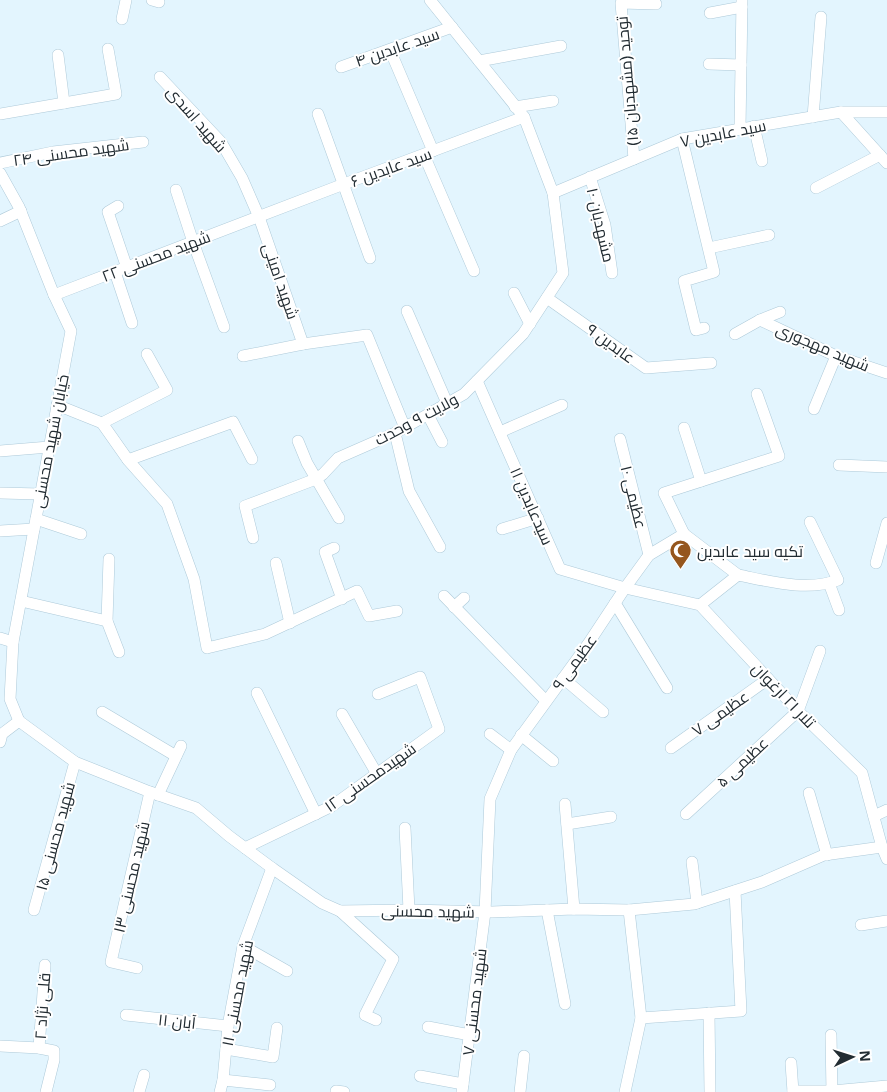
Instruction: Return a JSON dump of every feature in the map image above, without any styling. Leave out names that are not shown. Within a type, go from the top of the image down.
[{"type":"street","points":[[122,19],[126,0]]},
{"type":"street","name":"ولایت ۹ وحدت","points":[[253,538],[245,506],[316,479],[338,458],[400,430],[464,394],[523,334],[563,273],[553,193],[524,117],[430,0]]},
{"type":"street","name":"توحید (مشهدبان ۱۵)","points":[[634,159],[621,3],[656,4]]},
{"type":"street","points":[[710,13],[742,4],[740,129]]},
{"type":"street","points":[[814,117],[821,17]]},
{"type":"street","name":"سید عابدین ۴","points":[[341,67],[452,27]]},
{"type":"street","points":[[479,61],[561,46]]},
{"type":"street","points":[[0,114],[116,94],[108,49]]},
{"type":"street","points":[[390,50],[474,271]]},
{"type":"street","points":[[58,55],[64,103]]},
{"type":"street","points":[[710,64],[741,65]]},
{"type":"street","name":"شهید اسدی","points":[[160,77],[221,142],[242,178],[259,218]]},
{"type":"street","points":[[515,106],[552,101]]},
{"type":"street","points":[[816,188],[884,159],[841,112]]},
{"type":"street","name":"سید عابدین ۷","points":[[553,193],[682,138],[841,112],[887,112]]},
{"type":"street","points":[[318,114],[370,258]]},
{"type":"street","name":"سید عابدین ۶","points":[[259,218],[524,117]]},
{"type":"street","points":[[754,126],[762,161]]},
{"type":"street","points":[[682,138],[714,272],[684,282],[696,330],[704,328]]},
{"type":"street","name":"شهید محسنی ۲۴","points":[[0,163],[53,152],[143,142]]},
{"type":"street","name":"خیابان شهید محسنی","points":[[0,173],[21,212],[54,296],[71,331],[13,642],[10,699],[19,722]]},
{"type":"street","name":"مشهدبان ۱۰","points":[[590,177],[605,225],[612,273]]},
{"type":"street","points":[[176,190],[224,327]]},
{"type":"street","points":[[118,206],[108,212],[127,268]]},
{"type":"street","points":[[0,221],[21,212]]},
{"type":"street","name":"شهید محسنی ۲۲","points":[[54,296],[259,218]]},
{"type":"street","name":"شهید امینی","points":[[259,218],[303,344]]},
{"type":"street","points":[[709,248],[769,235]]},
{"type":"street","points":[[115,272],[132,323]]},
{"type":"street","points":[[514,293],[530,324]]},
{"type":"street","name":"عابدین ۹","points":[[547,298],[646,368],[711,363]]},
{"type":"street","points":[[407,311],[447,404]]},
{"type":"street","points":[[735,334],[760,320],[780,312]]},
{"type":"street","name":"شهید مهجوری","points":[[760,320],[836,356],[887,373]]},
{"type":"street","points":[[243,356],[303,344],[367,335],[400,430],[409,491],[440,547]]},
{"type":"street","points":[[102,423],[167,390],[147,354]]},
{"type":"street","points":[[814,409],[836,356]]},
{"type":"street","name":"سیدعابدین ۱۱","points":[[477,381],[560,569],[625,588]]},
{"type":"street","points":[[757,394],[779,456],[664,493],[684,534],[738,575],[803,586],[838,581]]},
{"type":"street","points":[[57,404],[102,423],[128,460],[167,504],[194,579],[206,648],[265,634],[357,592],[369,616],[397,612]]},
{"type":"street","points":[[500,432],[562,405]]},
{"type":"street","points":[[428,415],[442,442]]},
{"type":"street","points":[[128,460],[233,422],[252,459]]},
{"type":"street","points":[[684,428],[701,481]]},
{"type":"street","name":"عظیمی ۱۰","points":[[620,439],[649,555]]},
{"type":"street","points":[[298,441],[307,463],[339,518]]},
{"type":"street","points":[[0,451],[49,447]]},
{"type":"street","points":[[839,465],[887,467]]},
{"type":"street","points":[[0,493],[40,494]]},
{"type":"street","points":[[502,529],[538,518]]},
{"type":"street","points":[[810,522],[838,581],[839,610]]},
{"type":"street","points":[[876,563],[887,523]]},
{"type":"street","points":[[0,531],[35,524],[81,534]]},
{"type":"street","name":"عظیمی ۱۰","points":[[625,588],[649,555],[684,534]]},
{"type":"street","points":[[334,548],[324,552],[342,599]]},
{"type":"street","points":[[109,559],[107,621],[119,652]]},
{"type":"street","points":[[276,563],[290,622]]},
{"type":"street","points":[[625,588],[700,605],[738,575]]},
{"type":"street","name":"عظیمی ۹","points":[[511,750],[588,644],[625,588]]},
{"type":"street","points":[[444,596],[546,702]]},
{"type":"street","points":[[454,607],[464,598]]},
{"type":"street","points":[[21,601],[107,621]]},
{"type":"street","points":[[616,603],[667,688]]},
{"type":"street","name":"تلار ۲۱ ارغوان","points":[[700,605],[798,711],[862,773],[887,859]]},
{"type":"street","points":[[0,638],[13,642]]},
{"type":"street","points":[[798,711],[820,651]]},
{"type":"street","name":"شهیدمحسنی ۱۲","points":[[246,848],[332,806],[439,729],[420,677],[378,694]]},
{"type":"street","points":[[563,678],[603,712]]},
{"type":"street","name":"عظیمی ۷","points":[[671,748],[768,678]]},
{"type":"street","points":[[257,693],[316,814]]},
{"type":"street","name":"عظیمی ۵","points":[[686,814],[798,711]]},
{"type":"street","name":"شهید محسنی ۱۳","points":[[102,712],[178,751],[154,794],[111,962],[137,968]]},
{"type":"street","points":[[342,714],[377,774]]},
{"type":"street","points":[[1,737],[19,722]]},
{"type":"street","name":"شهید محسنی","points":[[19,722],[75,762],[154,794],[196,808],[229,836],[272,868],[322,903],[340,911],[485,912],[629,910],[697,903],[762,882],[827,854],[882,847]]},
{"type":"street","points":[[490,734],[511,750]]},
{"type":"street","points":[[521,735],[553,761]]},
{"type":"street","name":"شهید محسنی ۷","points":[[463,1088],[485,912],[490,799],[511,750]]},
{"type":"street","name":"شهید محسنی ۱۵","points":[[34,910],[75,762]]},
{"type":"street","points":[[808,794],[827,854]]},
{"type":"street","points":[[565,804],[574,910]]},
{"type":"street","points":[[874,816],[887,810]]},
{"type":"street","points":[[567,824],[611,817]]},
{"type":"street","points":[[405,828],[410,910]]},
{"type":"street","points":[[692,862],[697,903]]},
{"type":"street","name":"شهید محسنی ۱۱","points":[[220,1092],[223,1080],[228,1026],[244,946],[272,868]]},
{"type":"street","points":[[640,1018],[741,1011],[735,891]]},
{"type":"street","points":[[547,910],[564,1004]]},
{"type":"street","points":[[625,1092],[640,1018],[629,910]]},
{"type":"street","points":[[340,911],[393,959],[365,1015],[376,1020]]},
{"type":"street","points":[[861,925],[887,921]]},
{"type":"street","points":[[244,946],[287,971]]},
{"type":"street","name":"قلی نژاد ۲","points":[[38,1048],[45,965]]},
{"type":"street","points":[[709,1013],[710,1092]]},
{"type":"street","name":"آبان ۱۱","points":[[126,1016],[228,1026]]},
{"type":"street","points":[[428,1027],[470,1034]]},
{"type":"street","points":[[226,1049],[273,1057],[277,1028]]},
{"type":"street","points":[[831,1035],[832,1092]]},
{"type":"street","name":"قلی نژاد ۲","points":[[0,1046],[38,1048],[54,1051],[54,1060],[46,1092]]},
{"type":"street","points":[[520,1092],[524,1056]]},
{"type":"street","points":[[791,1063],[793,1091],[832,1092],[887,1086]]},
{"type":"street","points":[[139,1092],[144,1074]]},
{"type":"street","points":[[420,1076],[463,1088]]},
{"type":"street","points":[[223,1080],[270,1085]]},
{"type":"street","points":[[336,1091],[344,1092]]},
{"type":"place","name":"تکیه سید عابدین","points":[[681,570]]}]
